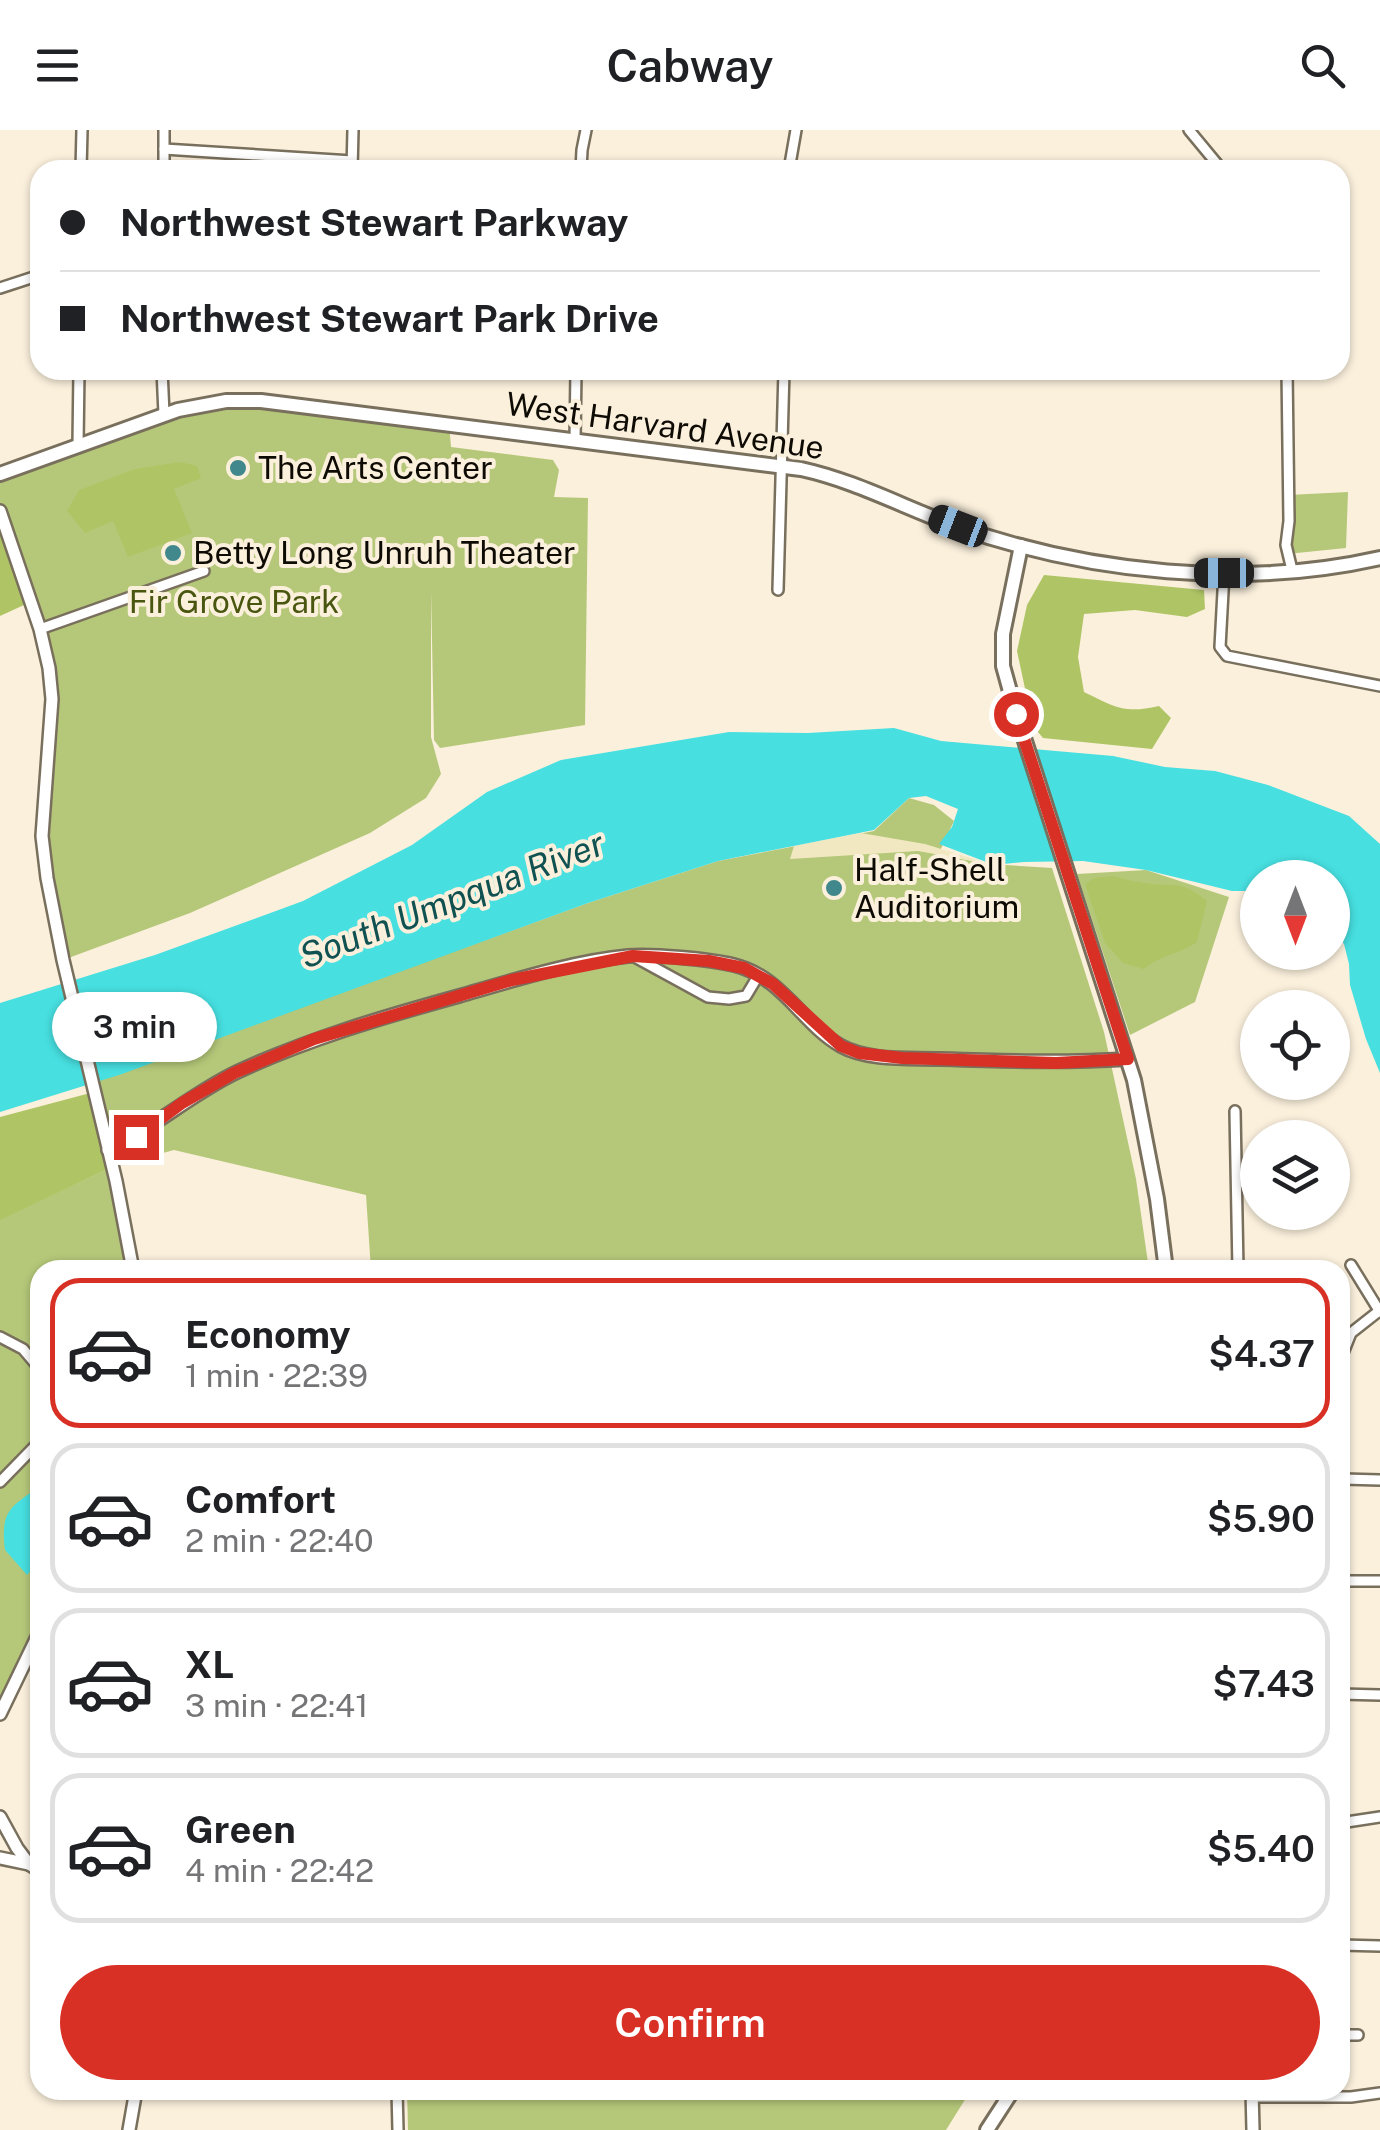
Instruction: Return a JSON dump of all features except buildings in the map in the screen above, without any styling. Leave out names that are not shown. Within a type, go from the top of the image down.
[{"type":"main road","name":"West Harvard Avenue","points":[[0,474],[164,414],[212,403],[261,401],[780,466],[842,479],[942,521],[1022,546],[1116,566],[1224,573],[1292,570],[1380,558]]},
{"type":"main road","points":[[1022,546],[1002,634],[1002,666],[1128,1059],[1145,1129],[1165,1260]]},
{"type":"main road","points":[[987,2130],[1006,2100]]},
{"type":"street","points":[[81,160],[82,130]]},
{"type":"street","points":[[164,130],[164,160]]},
{"type":"street","points":[[352,160],[353,130]]},
{"type":"street","points":[[582,160],[586,130]]},
{"type":"street","points":[[791,160],[796,130]]},
{"type":"street","points":[[1189,130],[1214,160]]},
{"type":"street","points":[[164,150],[282,160]]},
{"type":"street","points":[[0,288],[30,278]]},
{"type":"street","points":[[78,446],[79,380]]},
{"type":"street","points":[[162,380],[164,414]]},
{"type":"street","points":[[575,440],[576,380]]},
{"type":"street","points":[[778,590],[784,380]]},
{"type":"street","points":[[1287,380],[1286,545],[1292,570]]},
{"type":"street","points":[[0,511],[40,630],[52,699],[42,836],[48,889],[131,1260]]},
{"type":"street","points":[[40,630],[204,571]]},
{"type":"street","points":[[1224,573],[1220,647],[1226,656],[1380,686]]},
{"type":"street","points":[[108,1150],[136,1137],[223,1079],[314,1039],[512,980],[633,956],[732,964],[773,984],[828,1036],[859,1053],[1056,1063],[1128,1059]]},
{"type":"street","points":[[633,956],[708,998],[746,996],[758,976]]},
{"type":"street","points":[[1235,1111],[1238,1260]]},
{"type":"street","points":[[1350,1266],[1380,1312],[1350,1335]]},
{"type":"street","points":[[0,1338],[23,1349],[30,1357]]},
{"type":"street","points":[[0,1482],[30,1451]]},
{"type":"street","points":[[1350,1479],[1380,1480]]},
{"type":"street","points":[[1350,1580],[1380,1581]]},
{"type":"street","points":[[0,1714],[30,1652]]},
{"type":"street","points":[[1350,1694],[1380,1695]]},
{"type":"street","points":[[0,1817],[30,1862]]},
{"type":"street","points":[[1350,1822],[1380,1817]]},
{"type":"street","points":[[0,1858],[30,1867]]},
{"type":"street","points":[[1350,1946],[1380,1946]]},
{"type":"street","points":[[1350,2035],[1358,2035]]},
{"type":"street","points":[[1350,2096],[1380,2093]]},
{"type":"street","points":[[129,2130],[134,2100]]},
{"type":"street","points":[[397,2100],[398,2130]]},
{"type":"street","points":[[1252,2100],[1253,2130]]},
{"type":"green space","name":"Fir Grove Park","points":[[226,401],[449,423],[451,447],[553,460],[559,470],[554,497],[588,498],[585,725],[440,748],[434,740],[431,591],[431,737],[441,774],[426,798],[370,833],[190,913],[63,960],[42,836],[50,681],[0,513],[0,474],[122,430]]},
{"type":"green space","points":[[180,462],[197,466],[201,478],[174,489],[192,533],[128,557],[113,521],[85,533],[67,511],[79,490],[135,469]]},
{"type":"green space","points":[[1348,492],[1346,548],[1287,554],[1288,495]]},
{"type":"green space","points":[[0,532],[24,605],[0,616]]},
{"type":"green space","points":[[1044,575],[1204,590],[1205,609],[1187,617],[1135,610],[1084,614],[1078,657],[1084,692],[1120,708],[1159,706],[1171,718],[1152,749],[1043,738],[1033,726],[1017,651],[1027,605]]},
{"type":"green space","points":[[909,798],[934,805],[954,821],[938,855],[990,864],[1052,868],[1104,1032],[1136,1179],[1148,1260],[370,1260],[366,1195],[174,1150],[112,1167],[81,1037],[458,950],[718,861],[874,831]]},
{"type":"green space","points":[[1146,870],[1229,897],[1195,1002],[1130,1035],[1077,874]]},
{"type":"green space","points":[[1112,876],[1183,887],[1198,894],[1207,901],[1197,942],[1144,969],[1123,963],[1105,943],[1085,884],[1094,878]]},
{"type":"green space","points":[[94,1092],[112,1167],[0,1220],[0,1117]]},
{"type":"green space","points":[[112,1167],[131,1260],[30,1260],[30,1652],[0,1718],[0,1219]]},
{"type":"green space","points":[[407,2100],[965,2100],[946,2130],[408,2130]]},
{"type":"sand","points":[[861,833],[925,844],[990,864],[918,851],[790,859],[794,846]]},
{"type":"water","name":"South Umpqua River","points":[[894,728],[941,741],[1113,756],[1165,767],[1215,771],[1268,785],[1349,816],[1380,844],[1380,1073],[1350,985],[1350,860],[1240,860],[1240,891],[1083,861],[994,865],[939,844],[952,827],[958,809],[926,796],[909,798],[874,830],[718,861],[588,903],[122,1074],[0,1112],[0,1003],[155,955],[303,901],[412,845],[487,792],[561,760],[729,732]]},
{"type":"water","points":[[30,1494],[27,1575],[5,1550],[4,1526],[15,1505]]},
{"type":"place","name":"The Arts Center","points":[[238,468]]},
{"type":"place","name":"Betty Long Unruh Theater","points":[[173,553]]},
{"type":"place","name":"Half-Shell Auditorium","points":[[834,888]]},
{"type":"route","points":[[136,1137],[182,1103],[234,1073],[314,1039],[512,980],[633,956],[709,961],[744,968],[773,984],[841,1046],[859,1053],[1056,1063],[1128,1059],[1016,714]]}]
